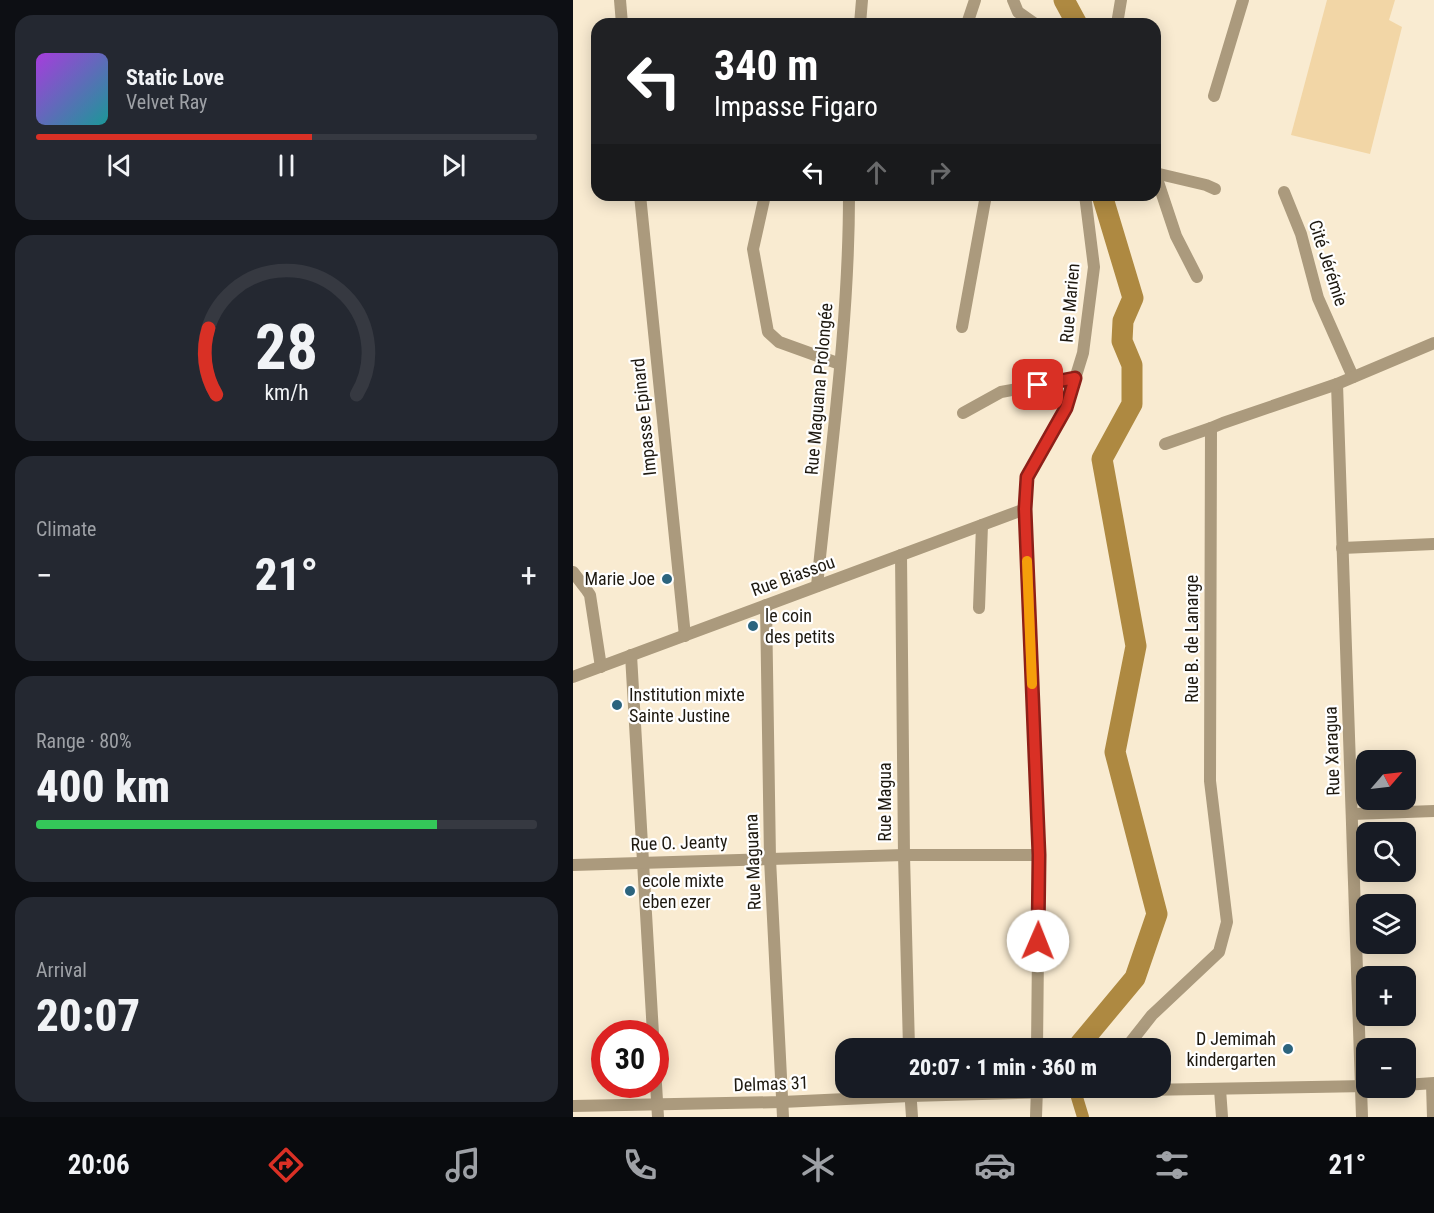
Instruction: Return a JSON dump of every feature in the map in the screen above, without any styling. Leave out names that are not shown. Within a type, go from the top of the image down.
[{"type":"street","points":[[620,0],[622,18]]},
{"type":"street","points":[[860,18],[862,0]]},
{"type":"street","points":[[969,18],[975,0]]},
{"type":"street","points":[[1013,0],[1018,12],[1026,18]]},
{"type":"street","points":[[1118,18],[1121,0]]},
{"type":"street","points":[[1213,96],[1243,0]]},
{"type":"street","points":[[1161,174],[1215,189]]},
{"type":"street","points":[[1161,191],[1176,236],[1197,277]]},
{"type":"street","name":"Cité Jérémie","points":[[1284,192],[1301,234],[1318,298],[1353,377]]},
{"type":"street","name":"Impasse Epinard","points":[[641,201],[685,636]]},
{"type":"street","points":[[764,201],[753,249],[768,332],[779,342],[840,364]]},
{"type":"street","name":"Rue Maguana Prolongée","points":[[817,586],[840,364],[849,250],[849,201]]},
{"type":"street","points":[[962,327],[985,201]]},
{"type":"street","name":"Rue Marien","points":[[1037,1038],[1039,855],[1025,509],[1027,477],[1066,408],[1083,352],[1094,267],[1086,201]]},
{"type":"street","points":[[1165,444],[1337,384],[1434,343]]},
{"type":"street","points":[[963,413],[1001,392],[1075,378]]},
{"type":"street","name":"Rue Xaragua","points":[[1337,384],[1362,1038]]},
{"type":"street","name":"Rue B. de Lanarge","points":[[1133,1038],[1152,1015],[1219,952],[1227,922],[1210,781],[1211,428]]},
{"type":"street","name":"Rue Biassou","points":[[573,677],[1025,509]]},
{"type":"street","points":[[979,608],[982,525]]},
{"type":"street","points":[[1342,548],[1434,544]]},
{"type":"street","name":"Rue Magua","points":[[901,555],[903,855],[909,1038]]},
{"type":"street","points":[[573,572],[590,595],[601,667]]},
{"type":"street","name":"Rue Maguana","points":[[766,605],[770,859],[783,1117]]},
{"type":"street","points":[[631,655],[652,1020]]},
{"type":"street","points":[[1352,814],[1434,811]]},
{"type":"street","name":"Rue O. Jeanty","points":[[573,865],[903,855],[1039,855]]},
{"type":"street","points":[[1416,1084],[1433,1083],[1433,1117]]},
{"type":"street","name":"Delmas 31","points":[[1171,1089],[1356,1086]]},
{"type":"street","points":[[1220,1089],[1222,1117]]},
{"type":"street","name":"Delmas 31","points":[[573,1106],[658,1111],[835,1098]]},
{"type":"street","points":[[910,1098],[912,1117]]},
{"type":"street","points":[[1037,1098],[1037,1117]]},
{"type":"street","name":"Rue Xaragua","points":[[1362,1117],[1363,1098]]},
{"type":"shaded area","points":[[1327,0],[1395,0],[1389,20],[1402,27],[1370,154],[1291,135]]},
{"type":"waterway","points":[[1064,0],[1074,18]]},
{"type":"waterway","points":[[1085,1038],[1135,978],[1157,914],[1115,752],[1136,646],[1102,459],[1132,404],[1132,365],[1122,341],[1123,321],[1133,298],[1104,201]]},
{"type":"waterway","points":[[1077,1098],[1083,1117]]},
{"type":"slow traffic","points":[[1027,561],[1032,684]]},
{"type":"place","name":"Marie Joe","points":[[667,579]]},
{"type":"place","name":"le coin des petits","points":[[753,626]]},
{"type":"place","name":"Institution mixte Sainte Justine","points":[[617,705]]},
{"type":"place","name":"ecole mixte eben ezer","points":[[630,891]]},
{"type":"place","name":"D Jemimah kindergarten","points":[[1288,1049]]},
{"type":"route","points":[[1038,385],[1075,378],[1066,408],[1027,477],[1025,509],[1039,855],[1038,941]]}]
